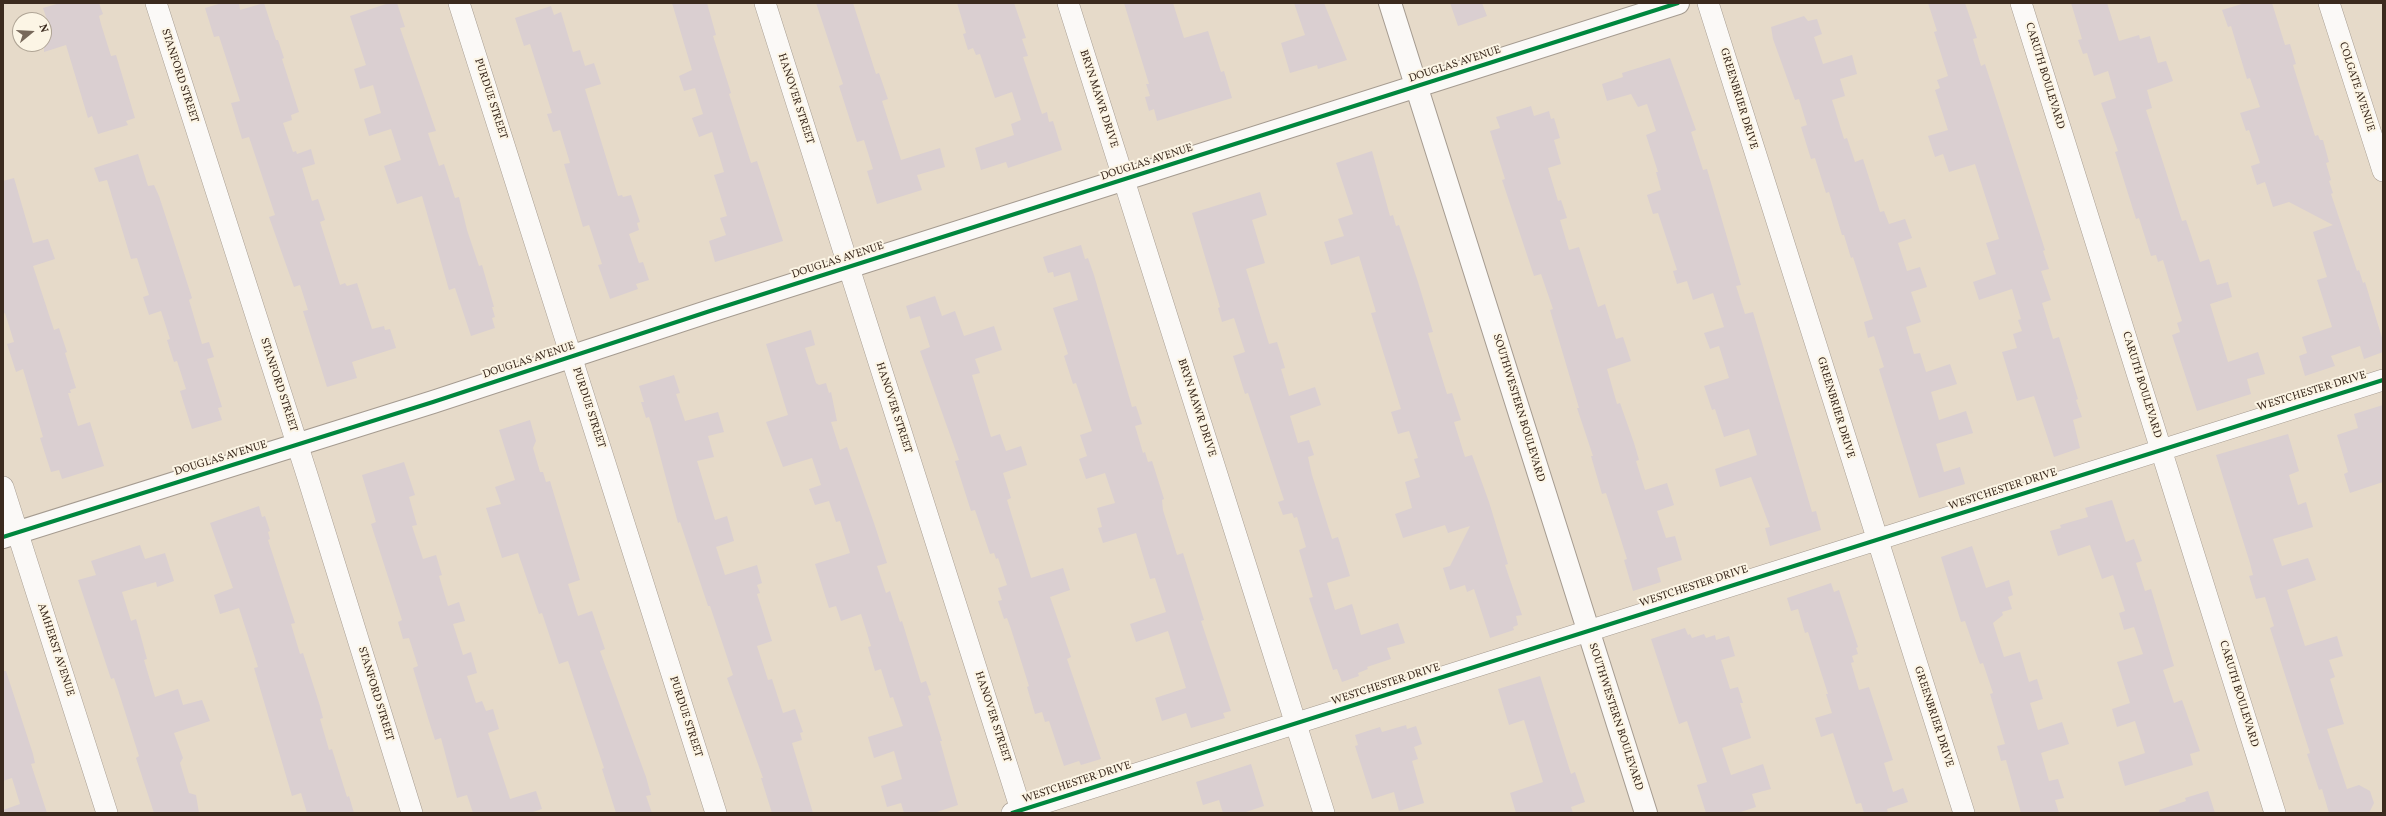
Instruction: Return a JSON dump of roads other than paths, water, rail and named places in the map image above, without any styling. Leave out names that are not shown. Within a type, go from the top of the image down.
[{"type":"street","name":"STANFORD STREET","points":[[156,3],[298,444],[412,813]]},
{"type":"street","name":"PURDUE STREET","points":[[460,3],[716,813]]},
{"type":"street","name":"HANOVER STREET","points":[[765,3],[1018,812]]},
{"type":"street","name":"BRYN MAWR DRIVE","points":[[1068,3],[1324,813]]},
{"type":"street","name":"SOUTHWESTERN BOULEVARD","points":[[1390,3],[1646,813]]},
{"type":"street","name":"DOUGLAS AVENUE","points":[[10,534],[572,357],[848,267],[1678,3]]},
{"type":"street","name":"GREENBRIER DRIVE","points":[[1708,3],[1876,539],[1964,813]]},
{"type":"street","name":"CARUTH BOULEVARD","points":[[2021,3],[2275,813]]},
{"type":"street","name":"COLGATE AVENUE","points":[[2329,3],[2383,171]]},
{"type":"street","name":"WESTCHESTER DRIVE","points":[[1018,812],[1876,539],[2383,380]]},
{"type":"street","name":"AMHERST AVENUE","points":[[3,487],[10,534],[107,813]]}]
